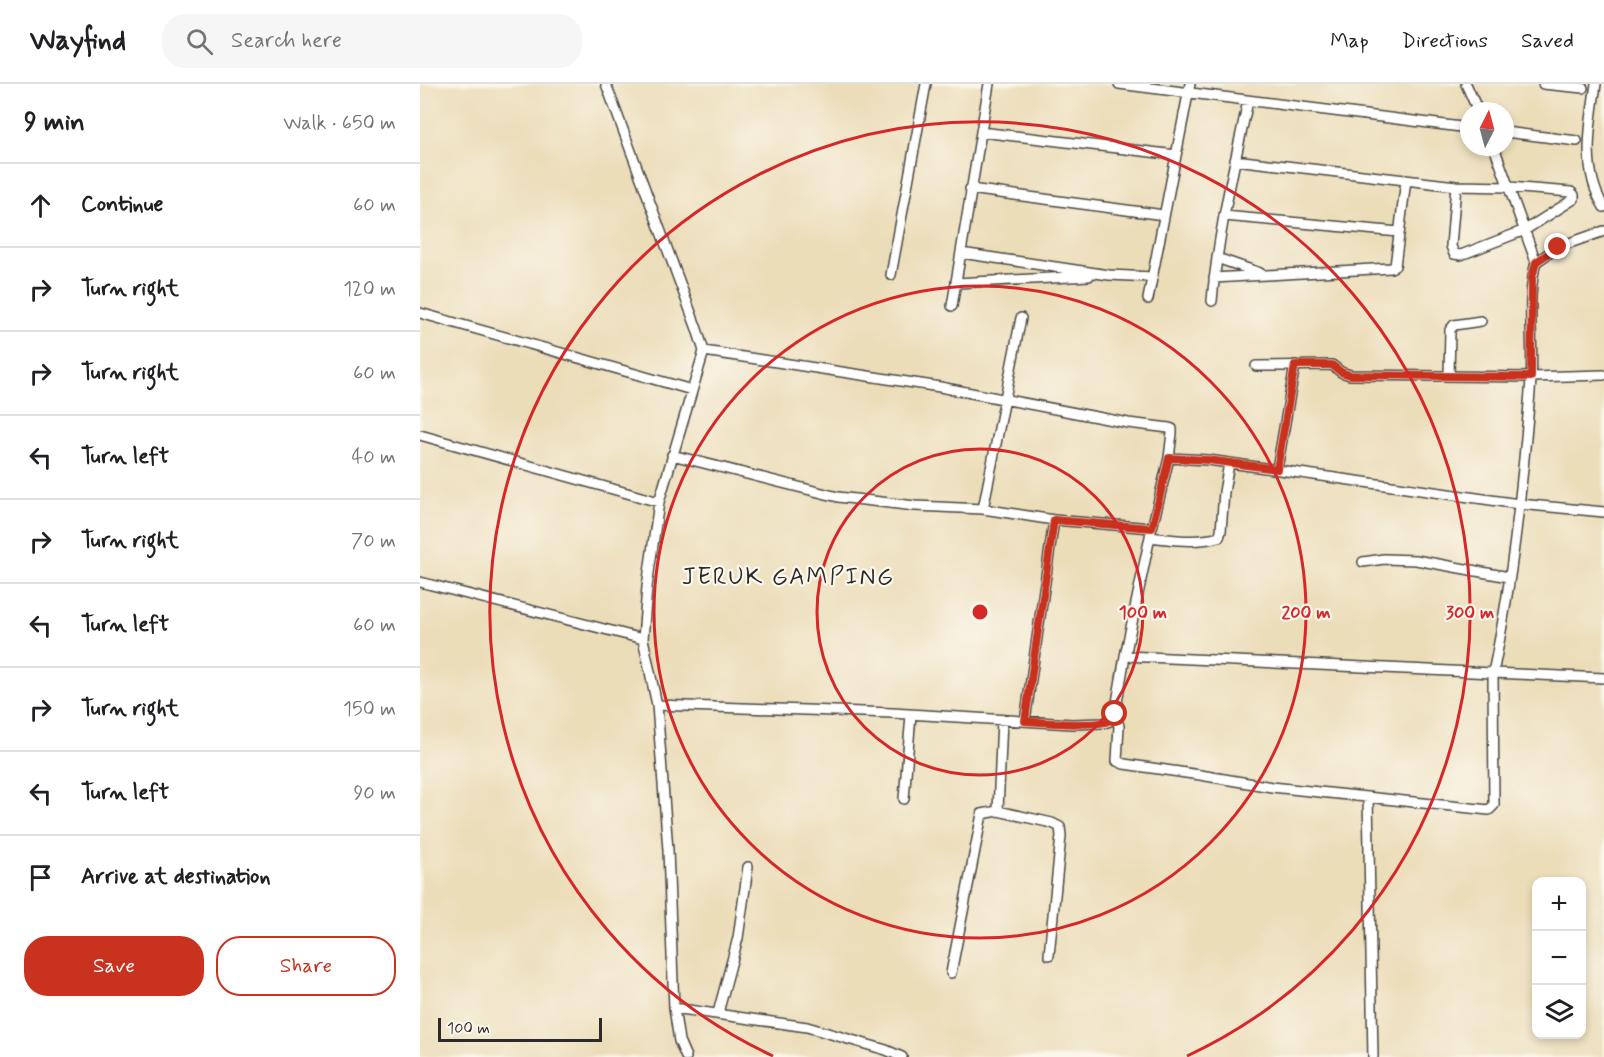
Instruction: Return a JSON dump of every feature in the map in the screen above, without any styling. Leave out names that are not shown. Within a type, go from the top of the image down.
[{"type":"street","points":[[606,84],[704,351],[687,388],[672,455],[654,501],[647,587],[639,638],[657,705],[668,850],[674,1008],[679,1041],[686,1057]]},
{"type":"street","points":[[891,275],[926,84]]},
{"type":"street","points":[[952,306],[989,84]]},
{"type":"street","points":[[1119,84],[1190,88],[1248,101],[1460,127]]},
{"type":"street","points":[[1466,84],[1474,102]]},
{"type":"street","points":[[1543,84],[1582,88]]},
{"type":"street","points":[[1596,84],[1589,129],[1588,154],[1596,195],[1604,207]]},
{"type":"street","points":[[1148,299],[1190,88]]},
{"type":"street","points":[[1212,301],[1224,216],[1248,101]]},
{"type":"street","points":[[981,132],[1176,155]]},
{"type":"street","points":[[1514,133],[1577,141]]},
{"type":"street","points":[[1115,714],[1119,726],[1117,755],[1119,762],[1272,787],[1475,810],[1492,808],[1494,805],[1493,673],[1501,635],[1519,504],[1531,377],[1532,278],[1536,262],[1497,156]]},
{"type":"street","points":[[1235,160],[1456,186],[1571,192],[1574,199],[1525,230],[1461,255],[1454,254],[1451,246],[1456,186]]},
{"type":"street","points":[[1214,278],[1395,266],[1406,180]]},
{"type":"street","points":[[970,189],[1164,215]]},
{"type":"street","points":[[1224,216],[1399,232]]},
{"type":"street","points":[[1536,262],[1558,247],[1604,231]]},
{"type":"street","points":[[961,253],[1109,275],[1152,277]]},
{"type":"street","points":[[1217,258],[1265,275]]},
{"type":"street","points":[[956,284],[1109,275]]},
{"type":"street","points":[[420,313],[687,388]]},
{"type":"street","points":[[983,509],[1021,318]]},
{"type":"street","points":[[1449,376],[1450,330],[1454,325],[1481,321]]},
{"type":"street","points":[[657,705],[1072,724],[1110,721],[1115,714],[1125,656],[1173,433],[1169,428],[1128,423],[940,387],[704,351]]},
{"type":"street","points":[[1277,469],[1295,365]]},
{"type":"street","points":[[1256,366],[1332,365],[1350,375],[1531,377],[1604,375]]},
{"type":"street","points":[[420,435],[654,501]]},
{"type":"street","points":[[672,455],[838,498],[915,506],[983,509],[1151,532],[1176,540],[1219,537],[1229,463]]},
{"type":"street","points":[[1169,458],[1208,460],[1519,504],[1604,512]]},
{"type":"street","points":[[1025,721],[1054,520]]},
{"type":"street","points":[[1363,562],[1384,559],[1416,560],[1509,577]]},
{"type":"street","points":[[420,582],[639,638]]},
{"type":"street","points":[[1125,656],[1604,678]]},
{"type":"street","points":[[904,799],[911,715]]},
{"type":"street","points":[[998,811],[1002,720]]},
{"type":"street","points":[[1368,797],[1373,1057]]},
{"type":"street","points":[[951,973],[982,814],[998,811],[1052,823],[1060,827],[1049,955]]},
{"type":"street","points":[[718,1013],[738,938],[748,867]]},
{"type":"street","points":[[674,1008],[807,1027],[867,1044],[902,1057]]},
{"type":"district","name":"JERUK GAMPING","points":[[788,576]]},
{"type":"route","points":[[1115,714],[1110,721],[1104,723],[1072,724],[1025,721],[1054,520],[1152,528],[1169,458],[1208,460],[1277,469],[1295,365],[1332,365],[1350,375],[1531,377],[1532,278],[1536,262],[1558,247]]}]
